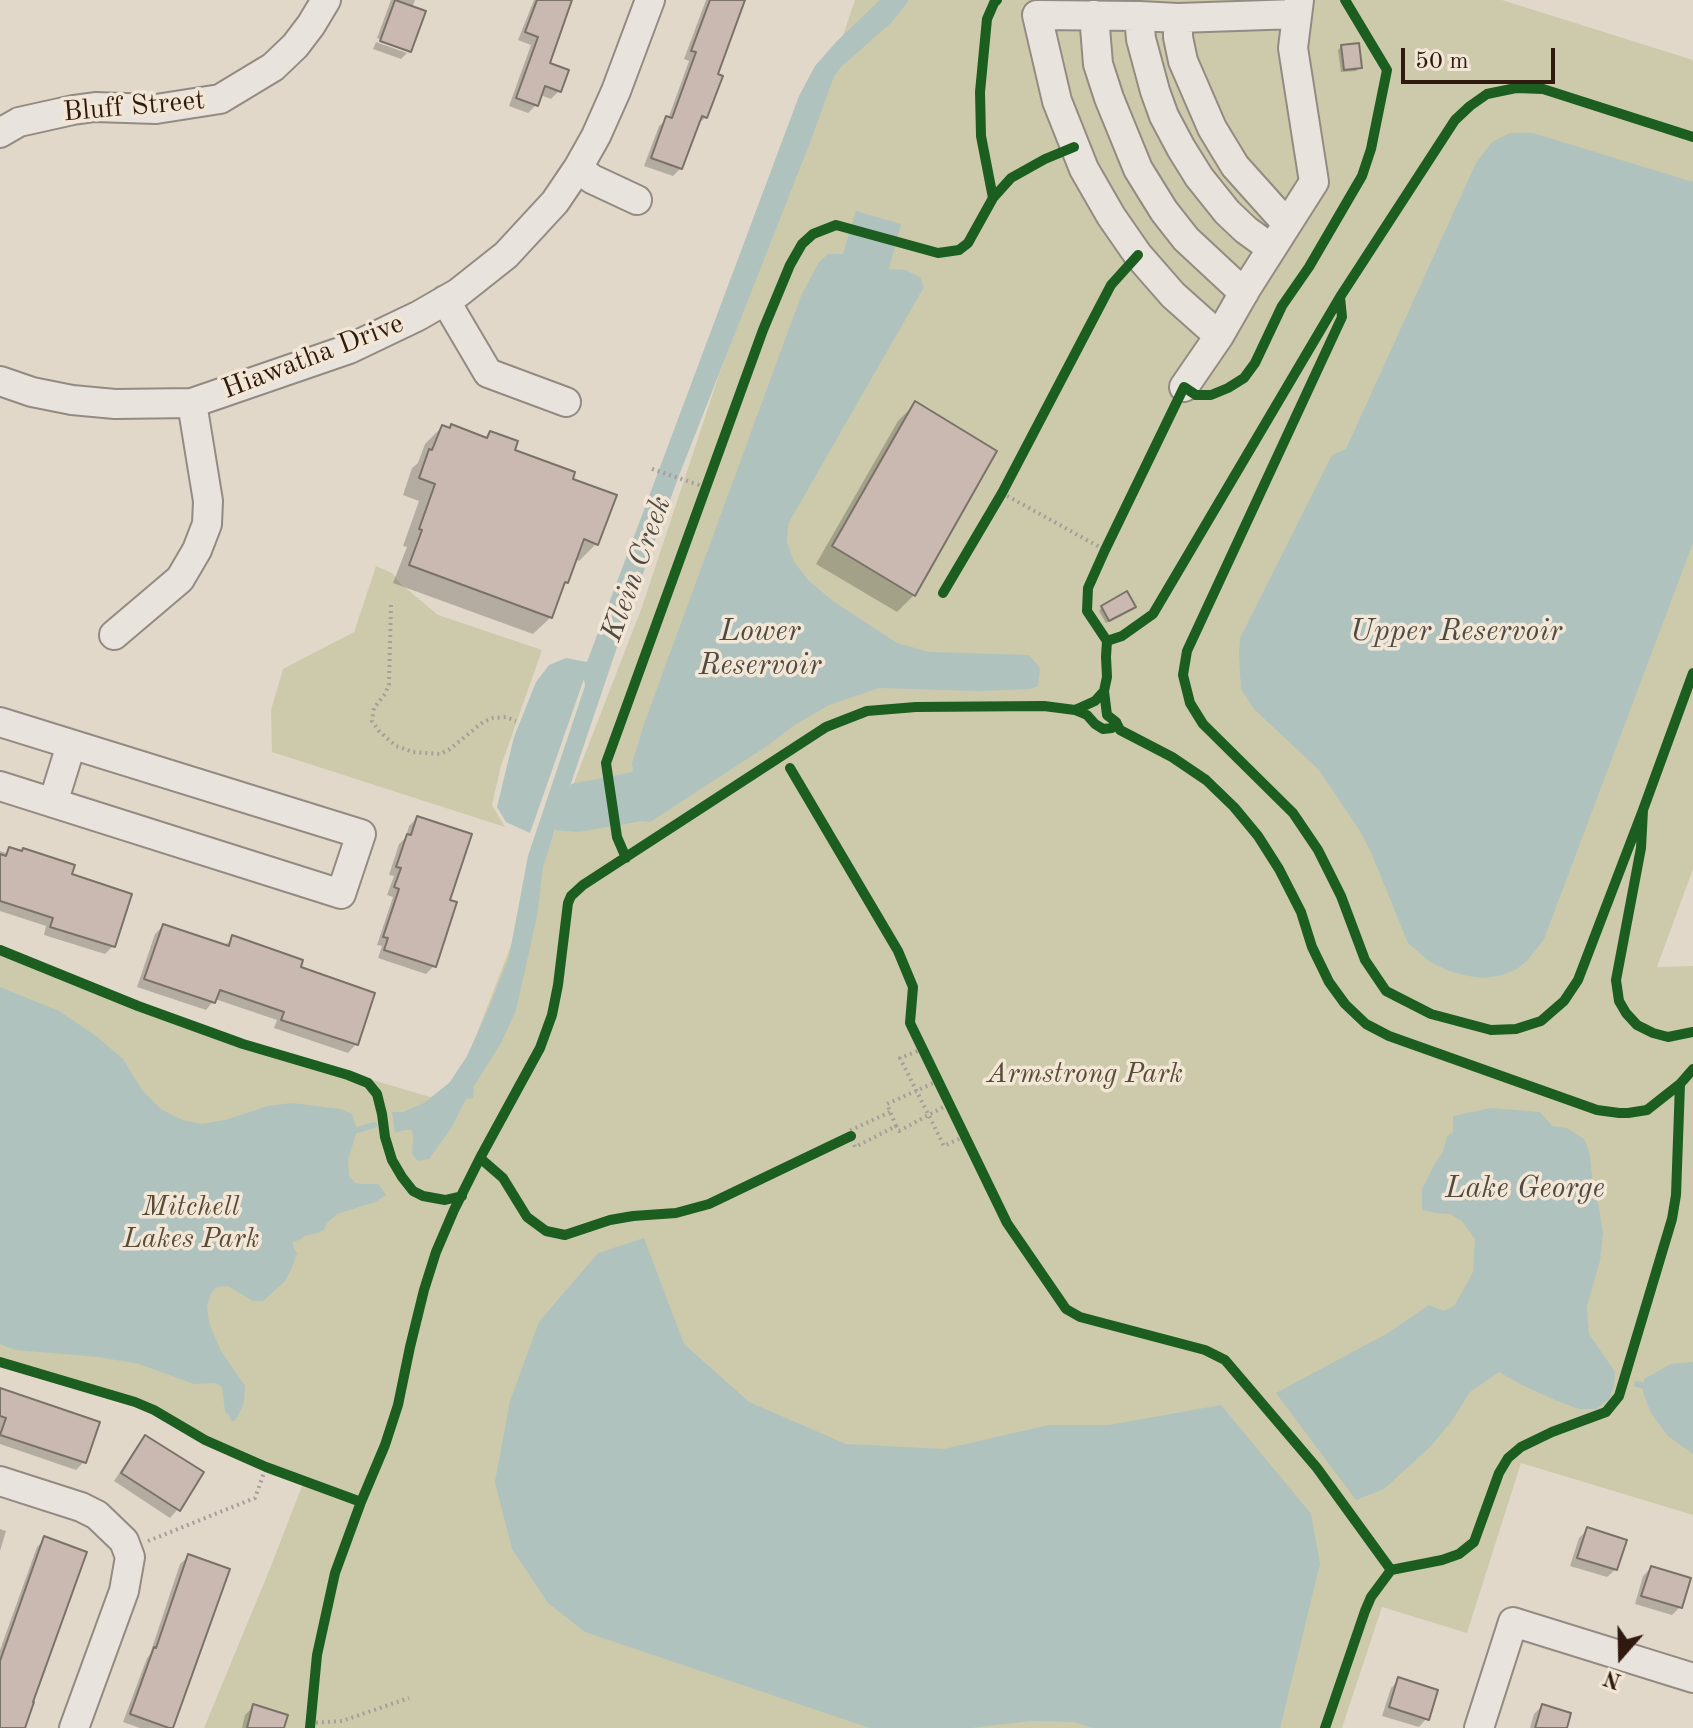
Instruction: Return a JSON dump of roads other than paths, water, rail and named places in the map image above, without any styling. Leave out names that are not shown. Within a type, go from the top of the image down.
[{"type":"street","name":"Bluff Street","points":[[0,133],[19,122],[73,110],[95,107],[156,109],[220,99],[273,67],[295,46],[326,0]]},
{"type":"street","name":"Hiawatha Drive","points":[[0,381],[32,392],[72,400],[115,404],[192,403],[349,349],[458,293],[506,255],[555,202],[578,168],[611,103],[650,0]]},
{"type":"street","points":[[1184,387],[1219,336],[1314,182],[1293,48],[1298,7],[1178,18],[1037,15],[1057,101],[1084,169],[1138,255],[1173,295],[1219,336]]},
{"type":"street","points":[[1094,15],[1098,64],[1138,169],[1186,239],[1244,293]]},
{"type":"street","points":[[1139,16],[1141,39],[1155,91],[1181,148],[1227,212],[1271,248]]},
{"type":"street","points":[[1178,18],[1183,61],[1212,128],[1235,166],[1287,224]]},
{"type":"street","points":[[578,168],[592,179],[637,200]]},
{"type":"street","points":[[445,300],[488,373],[566,402]]},
{"type":"street","points":[[114,635],[180,579],[197,550],[207,524],[207,489],[192,403]]},
{"type":"street","points":[[0,722],[361,834],[341,894],[0,786]]},
{"type":"street","points":[[53,803],[71,745]]},
{"type":"street","points":[[0,1481],[97,1515],[127,1549],[124,1591],[74,1728]]},
{"type":"street","points":[[1479,1728],[1513,1622],[1693,1678]]},
{"type":"water","name":"Lower Reservoir","points":[[880,0],[909,0],[892,22],[834,76],[680,473],[568,792],[571,784],[633,772],[632,763],[644,724],[801,296],[819,262],[828,254],[843,254],[856,211],[901,224],[889,269],[905,270],[920,277],[924,287],[788,524],[787,542],[794,562],[809,581],[833,601],[897,643],[929,652],[1029,655],[1040,668],[1038,686],[979,691],[879,688],[829,705],[793,726],[650,822],[579,832],[555,830],[543,867],[537,916],[516,1010],[501,1043],[474,1086],[473,1098],[466,1099],[450,1130],[429,1159],[418,1161],[412,1154],[412,1130],[395,1133],[392,1112],[403,1112],[424,1103],[450,1082],[467,1056],[488,1010],[509,957],[528,856],[585,686],[584,679],[530,833],[506,822],[497,807],[514,737],[536,682],[549,665],[566,658],[587,662],[799,96],[815,66]]},
{"type":"water","name":"Upper Reservoir","points":[[1510,133],[1533,133],[1693,182],[1693,543],[1544,939],[1517,969],[1486,978],[1449,971],[1430,962],[1408,943],[1358,828],[1319,770],[1254,709],[1241,689],[1239,655],[1240,638],[1332,455],[1346,449],[1476,163],[1492,142]]},
{"type":"water","points":[[0,987],[59,1011],[96,1036],[123,1059],[142,1090],[161,1109],[182,1120],[202,1124],[268,1106],[292,1103],[341,1109],[352,1114],[357,1130],[348,1160],[349,1176],[355,1183],[378,1184],[386,1195],[375,1202],[337,1214],[324,1230],[293,1242],[297,1253],[291,1270],[284,1282],[263,1301],[253,1301],[228,1286],[218,1287],[211,1294],[207,1306],[209,1323],[221,1351],[245,1386],[244,1403],[234,1421],[225,1412],[222,1387],[215,1383],[194,1384],[139,1364],[99,1357],[15,1350],[0,1344]]},
{"type":"water","name":"Lake George","points":[[1491,1108],[1540,1112],[1552,1126],[1567,1128],[1584,1139],[1589,1151],[1603,1233],[1600,1261],[1587,1305],[1589,1334],[1615,1372],[1614,1386],[1609,1399],[1596,1409],[1579,1409],[1499,1372],[1470,1392],[1430,1447],[1384,1489],[1356,1500],[1276,1393],[1388,1333],[1429,1305],[1444,1311],[1455,1305],[1473,1272],[1475,1239],[1462,1221],[1450,1214],[1422,1210],[1422,1189],[1443,1152],[1447,1137],[1453,1132],[1453,1116]]},
{"type":"water","points":[[644,1238],[684,1344],[749,1402],[846,1444],[944,1449],[1049,1425],[1109,1425],[1221,1405],[1311,1514],[1320,1564],[1280,1728],[1093,1728],[1074,1722],[1031,1721],[971,1728],[870,1728],[585,1632],[548,1603],[512,1549],[495,1482],[510,1401],[539,1322],[598,1253]]},
{"type":"water","points":[[1693,1362],[1693,1454],[1668,1436],[1651,1413],[1643,1392],[1644,1379],[1671,1364]]},
{"type":"waterway","points":[[357,1130],[374,1125]]},
{"type":"waterway","points":[[1637,1384],[1644,1386]]},
{"type":"water label","name":"Klein Creek","points":[[637,569]]},
{"type":"park label","name":"Armstrong Park","points":[[1085,1075]]},
{"type":"park label","name":"Mitchell Lakes Park","points":[[191,1224]]}]
